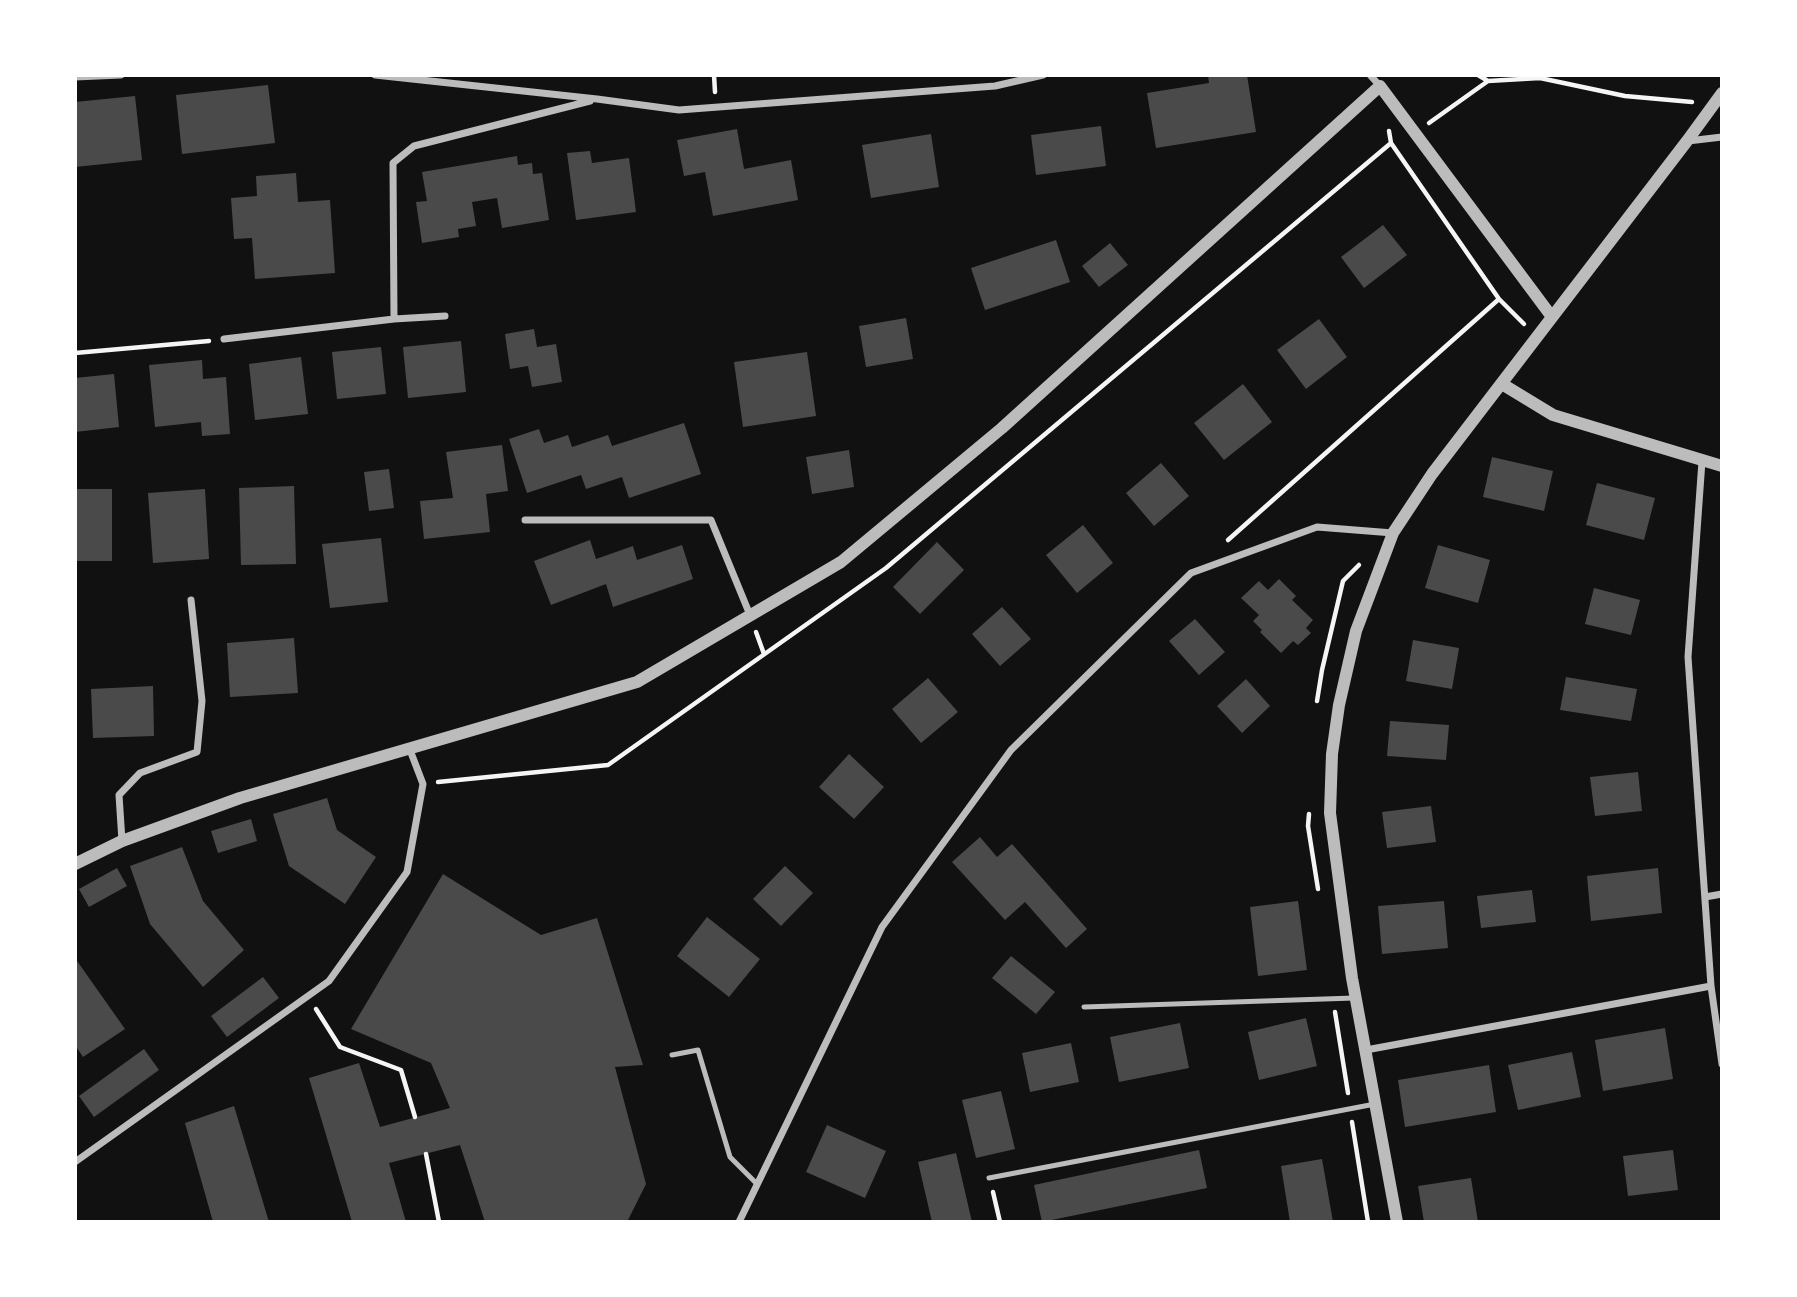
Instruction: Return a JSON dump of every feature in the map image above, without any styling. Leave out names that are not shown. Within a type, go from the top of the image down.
[{"type":"street","points":[[75,77],[121,75]]},
{"type":"street","points":[[375,75],[680,110],[995,86],[1043,75]]},
{"type":"street","points":[[1370,75],[1552,317]]},
{"type":"street","points":[[75,864],[122,841],[240,798],[637,682],[841,562],[1002,428],[1380,86]]},
{"type":"street","points":[[1397,1222],[1356,998],[1330,813],[1332,754],[1339,705],[1356,631],[1393,533],[1432,474],[1688,141],[1718,98]]},
{"type":"street","points":[[394,319],[393,163],[414,146],[597,99]]},
{"type":"street","points":[[1688,141],[1722,136]]},
{"type":"street","points":[[224,339],[394,319],[446,317]]},
{"type":"street","points":[[1502,384],[1553,415],[1722,466]]},
{"type":"street","points":[[1702,461],[1688,657],[1711,986],[1722,1064]]},
{"type":"street","points":[[525,520],[711,520],[750,615]]},
{"type":"street","points":[[738,1222],[882,927],[1011,750],[1191,573],[1317,527],[1393,533]]},
{"type":"street","points":[[122,841],[119,795],[140,773],[197,752],[202,701],[191,600]]},
{"type":"street","points":[[75,1162],[330,981],[407,872],[423,784],[410,750]]},
{"type":"street","points":[[1705,897],[1722,894]]},
{"type":"street","points":[[1366,1050],[1711,986]]},
{"type":"lane","points":[[1084,1007],[1356,998]]},
{"type":"lane","points":[[672,1055],[698,1050],[730,1157],[757,1184]]},
{"type":"lane","points":[[989,1178],[1376,1104]]},
{"type":"path","points":[[1478,75],[1488,81]]},
{"type":"path","points":[[1499,80],[1507,75]]},
{"type":"path","points":[[1415,133],[1488,81],[1539,78],[1625,96],[1718,98]]},
{"type":"path","points":[[1391,143],[1499,299],[1537,337]]},
{"type":"path","points":[[1222,546],[1499,299]]},
{"type":"path","points":[[75,353],[224,339]]},
{"type":"path","points":[[308,997],[340,1047],[401,1070],[415,1117]]},
{"type":"path","points":[[426,1154],[439,1222]]},
{"type":"path","points":[[989,1178],[1000,1222]]},
{"type":"building","points":[[1208,75],[1247,75],[1256,132],[1156,148],[1147,93],[1209,83]]},
{"type":"building","points":[[268,85],[275,143],[182,154],[176,95]]},
{"type":"building","points":[[135,96],[142,160],[75,167],[75,102]]},
{"type":"building","points":[[1101,126],[1106,166],[1036,175],[1031,135]]},
{"type":"building","points":[[737,129],[744,169],[791,160],[798,200],[713,216],[705,172],[684,176],[677,140]]},
{"type":"building","points":[[931,134],[939,187],[871,198],[862,145]]},
{"type":"building","points":[[590,151],[592,163],[629,158],[636,212],[576,220],[567,153]]},
{"type":"building","points":[[517,156],[518,165],[532,163],[533,174],[542,173],[549,220],[502,228],[497,198],[472,202],[476,226],[458,229],[459,237],[422,243],[416,202],[427,201],[422,172]]},
{"type":"building","points":[[296,173],[298,202],[330,200],[335,273],[255,279],[252,238],[234,239],[231,198],[257,196],[256,176]]},
{"type":"building","points":[[1383,225],[1407,255],[1364,288],[1341,257]]},
{"type":"building","points":[[1056,240],[1070,282],[985,310],[971,268]]},
{"type":"building","points":[[1110,243],[1128,265],[1099,287],[1082,266]]},
{"type":"building","points":[[906,318],[913,359],[866,367],[859,326]]},
{"type":"building","points":[[1319,319],[1347,357],[1306,389],[1277,350]]},
{"type":"building","points":[[534,329],[537,347],[556,344],[562,382],[532,387],[528,366],[510,369],[505,334]]},
{"type":"building","points":[[461,341],[466,392],[408,398],[403,347]]},
{"type":"building","points":[[381,347],[386,394],[337,399],[332,352]]},
{"type":"building","points":[[807,352],[816,416],[743,427],[734,362]]},
{"type":"building","points":[[301,357],[308,414],[255,420],[249,364]]},
{"type":"building","points":[[202,360],[203,379],[226,377],[230,434],[202,436],[201,422],[155,427],[149,365]]},
{"type":"building","points":[[114,374],[119,427],[75,432],[75,378]]},
{"type":"building","points":[[1243,384],[1272,422],[1224,460],[1194,423]]},
{"type":"building","points":[[684,423],[701,474],[629,498],[622,477],[586,489],[581,475],[527,493],[509,439],[539,429],[544,443],[568,435],[572,447],[608,435],[612,446]]},
{"type":"building","points":[[502,445],[508,491],[486,494],[490,532],[424,539],[420,501],[453,498],[446,452]]},
{"type":"building","points":[[849,450],[854,487],[812,494],[806,457]]},
{"type":"building","points":[[1492,457],[1553,471],[1544,511],[1483,497]]},
{"type":"building","points":[[1161,463],[1189,496],[1154,526],[1126,493]]},
{"type":"building","points":[[389,469],[394,508],[369,511],[364,472]]},
{"type":"building","points":[[1597,483],[1655,498],[1644,540],[1586,525]]},
{"type":"building","points":[[294,486],[296,564],[241,565],[239,488]]},
{"type":"building","points":[[75,489],[112,489],[112,561],[75,561]]},
{"type":"building","points":[[205,489],[209,559],[153,563],[148,493]]},
{"type":"building","points":[[1083,525],[1113,563],[1077,593],[1046,555]]},
{"type":"building","points":[[381,538],[388,602],[330,608],[322,544]]},
{"type":"building","points":[[590,540],[596,559],[633,546],[637,560],[682,545],[693,579],[613,607],[606,584],[551,605],[534,561]]},
{"type":"building","points":[[937,542],[964,570],[920,614],[893,587]]},
{"type":"building","points":[[1438,545],[1490,560],[1478,603],[1425,588]]},
{"type":"building","points":[[1279,579],[1296,596],[1292,600],[1313,620],[1306,628],[1311,633],[1298,645],[1293,641],[1281,653],[1260,632],[1262,630],[1253,621],[1259,615],[1241,598],[1259,581],[1268,590]]},
{"type":"building","points":[[1594,588],[1640,600],[1631,635],[1585,624]]},
{"type":"building","points":[[1002,607],[1031,639],[1000,666],[972,634]]},
{"type":"building","points":[[1195,619],[1225,652],[1199,675],[1169,641]]},
{"type":"building","points":[[294,638],[298,693],[230,697],[227,643]]},
{"type":"building","points":[[1413,640],[1459,648],[1452,689],[1406,681]]},
{"type":"building","points":[[1566,677],[1637,689],[1631,721],[1560,710]]},
{"type":"building","points":[[928,678],[958,712],[921,743],[892,709]]},
{"type":"building","points":[[1246,679],[1270,706],[1242,733],[1217,706]]},
{"type":"building","points":[[153,686],[154,736],[93,738],[91,689]]},
{"type":"building","points":[[1390,721],[1449,725],[1446,760],[1387,756]]},
{"type":"building","points":[[849,754],[884,787],[854,819],[819,787]]},
{"type":"building","points":[[1638,772],[1642,811],[1595,816],[1590,777]]},
{"type":"building","points":[[327,798],[337,830],[376,857],[345,904],[289,866],[273,814]]},
{"type":"building","points":[[1431,806],[1436,842],[1387,848],[1382,812]]},
{"type":"building","points":[[251,819],[257,841],[218,853],[211,831]]},
{"type":"building","points":[[980,837],[997,857],[1012,844],[1087,929],[1066,948],[1025,902],[1005,920],[952,862]]},
{"type":"building","points":[[182,847],[203,901],[244,950],[203,987],[150,924],[130,866]]},
{"type":"building","points":[[785,866],[813,893],[781,926],[753,899]]},
{"type":"building","points":[[117,868],[127,886],[89,907],[79,889]]},
{"type":"building","points":[[1658,868],[1662,913],[1591,921],[1587,876]]},
{"type":"building","points":[[443,874],[541,935],[597,918],[643,1065],[615,1067],[646,1184],[627,1222],[485,1222],[460,1145],[389,1163],[406,1222],[352,1222],[309,1078],[359,1063],[380,1127],[450,1108],[431,1063],[351,1029]]},
{"type":"building","points":[[1532,890],[1536,922],[1481,928],[1477,896]]},
{"type":"building","points":[[1298,901],[1307,970],[1258,976],[1250,907]]},
{"type":"building","points":[[1444,901],[1448,948],[1382,954],[1378,906]]},
{"type":"building","points":[[707,917],[760,959],[729,997],[677,956]]},
{"type":"building","points":[[1011,956],[1055,992],[1036,1014],[992,978]]},
{"type":"building","points":[[75,958],[125,1029],[83,1057],[75,1045]]},
{"type":"building","points":[[263,977],[279,998],[227,1037],[211,1016]]},
{"type":"building","points":[[1306,1018],[1317,1066],[1259,1080],[1248,1032]]},
{"type":"building","points":[[1180,1023],[1189,1068],[1119,1082],[1110,1037]]},
{"type":"building","points":[[1665,1028],[1673,1079],[1603,1091],[1595,1040]]},
{"type":"building","points":[[1071,1043],[1079,1082],[1030,1092],[1022,1053]]},
{"type":"building","points":[[144,1049],[159,1070],[94,1117],[79,1096]]},
{"type":"building","points":[[1572,1052],[1581,1097],[1518,1110],[1508,1065]]},
{"type":"building","points":[[1489,1065],[1496,1112],[1405,1127],[1398,1080]]},
{"type":"building","points":[[1001,1091],[1015,1149],[976,1158],[962,1100]]},
{"type":"building","points":[[234,1106],[269,1222],[213,1222],[185,1123]]},
{"type":"building","points":[[827,1125],[886,1151],[865,1198],[806,1172]]},
{"type":"building","points":[[1199,1150],[1207,1188],[1042,1222],[1034,1185]]},
{"type":"building","points":[[1673,1150],[1678,1190],[1628,1196],[1623,1156]]},
{"type":"building","points":[[956,1153],[972,1222],[932,1222],[918,1162]]},
{"type":"building","points":[[1322,1159],[1333,1222],[1290,1222],[1281,1166]]},
{"type":"building","points":[[1471,1178],[1478,1222],[1424,1222],[1418,1186]]}]
